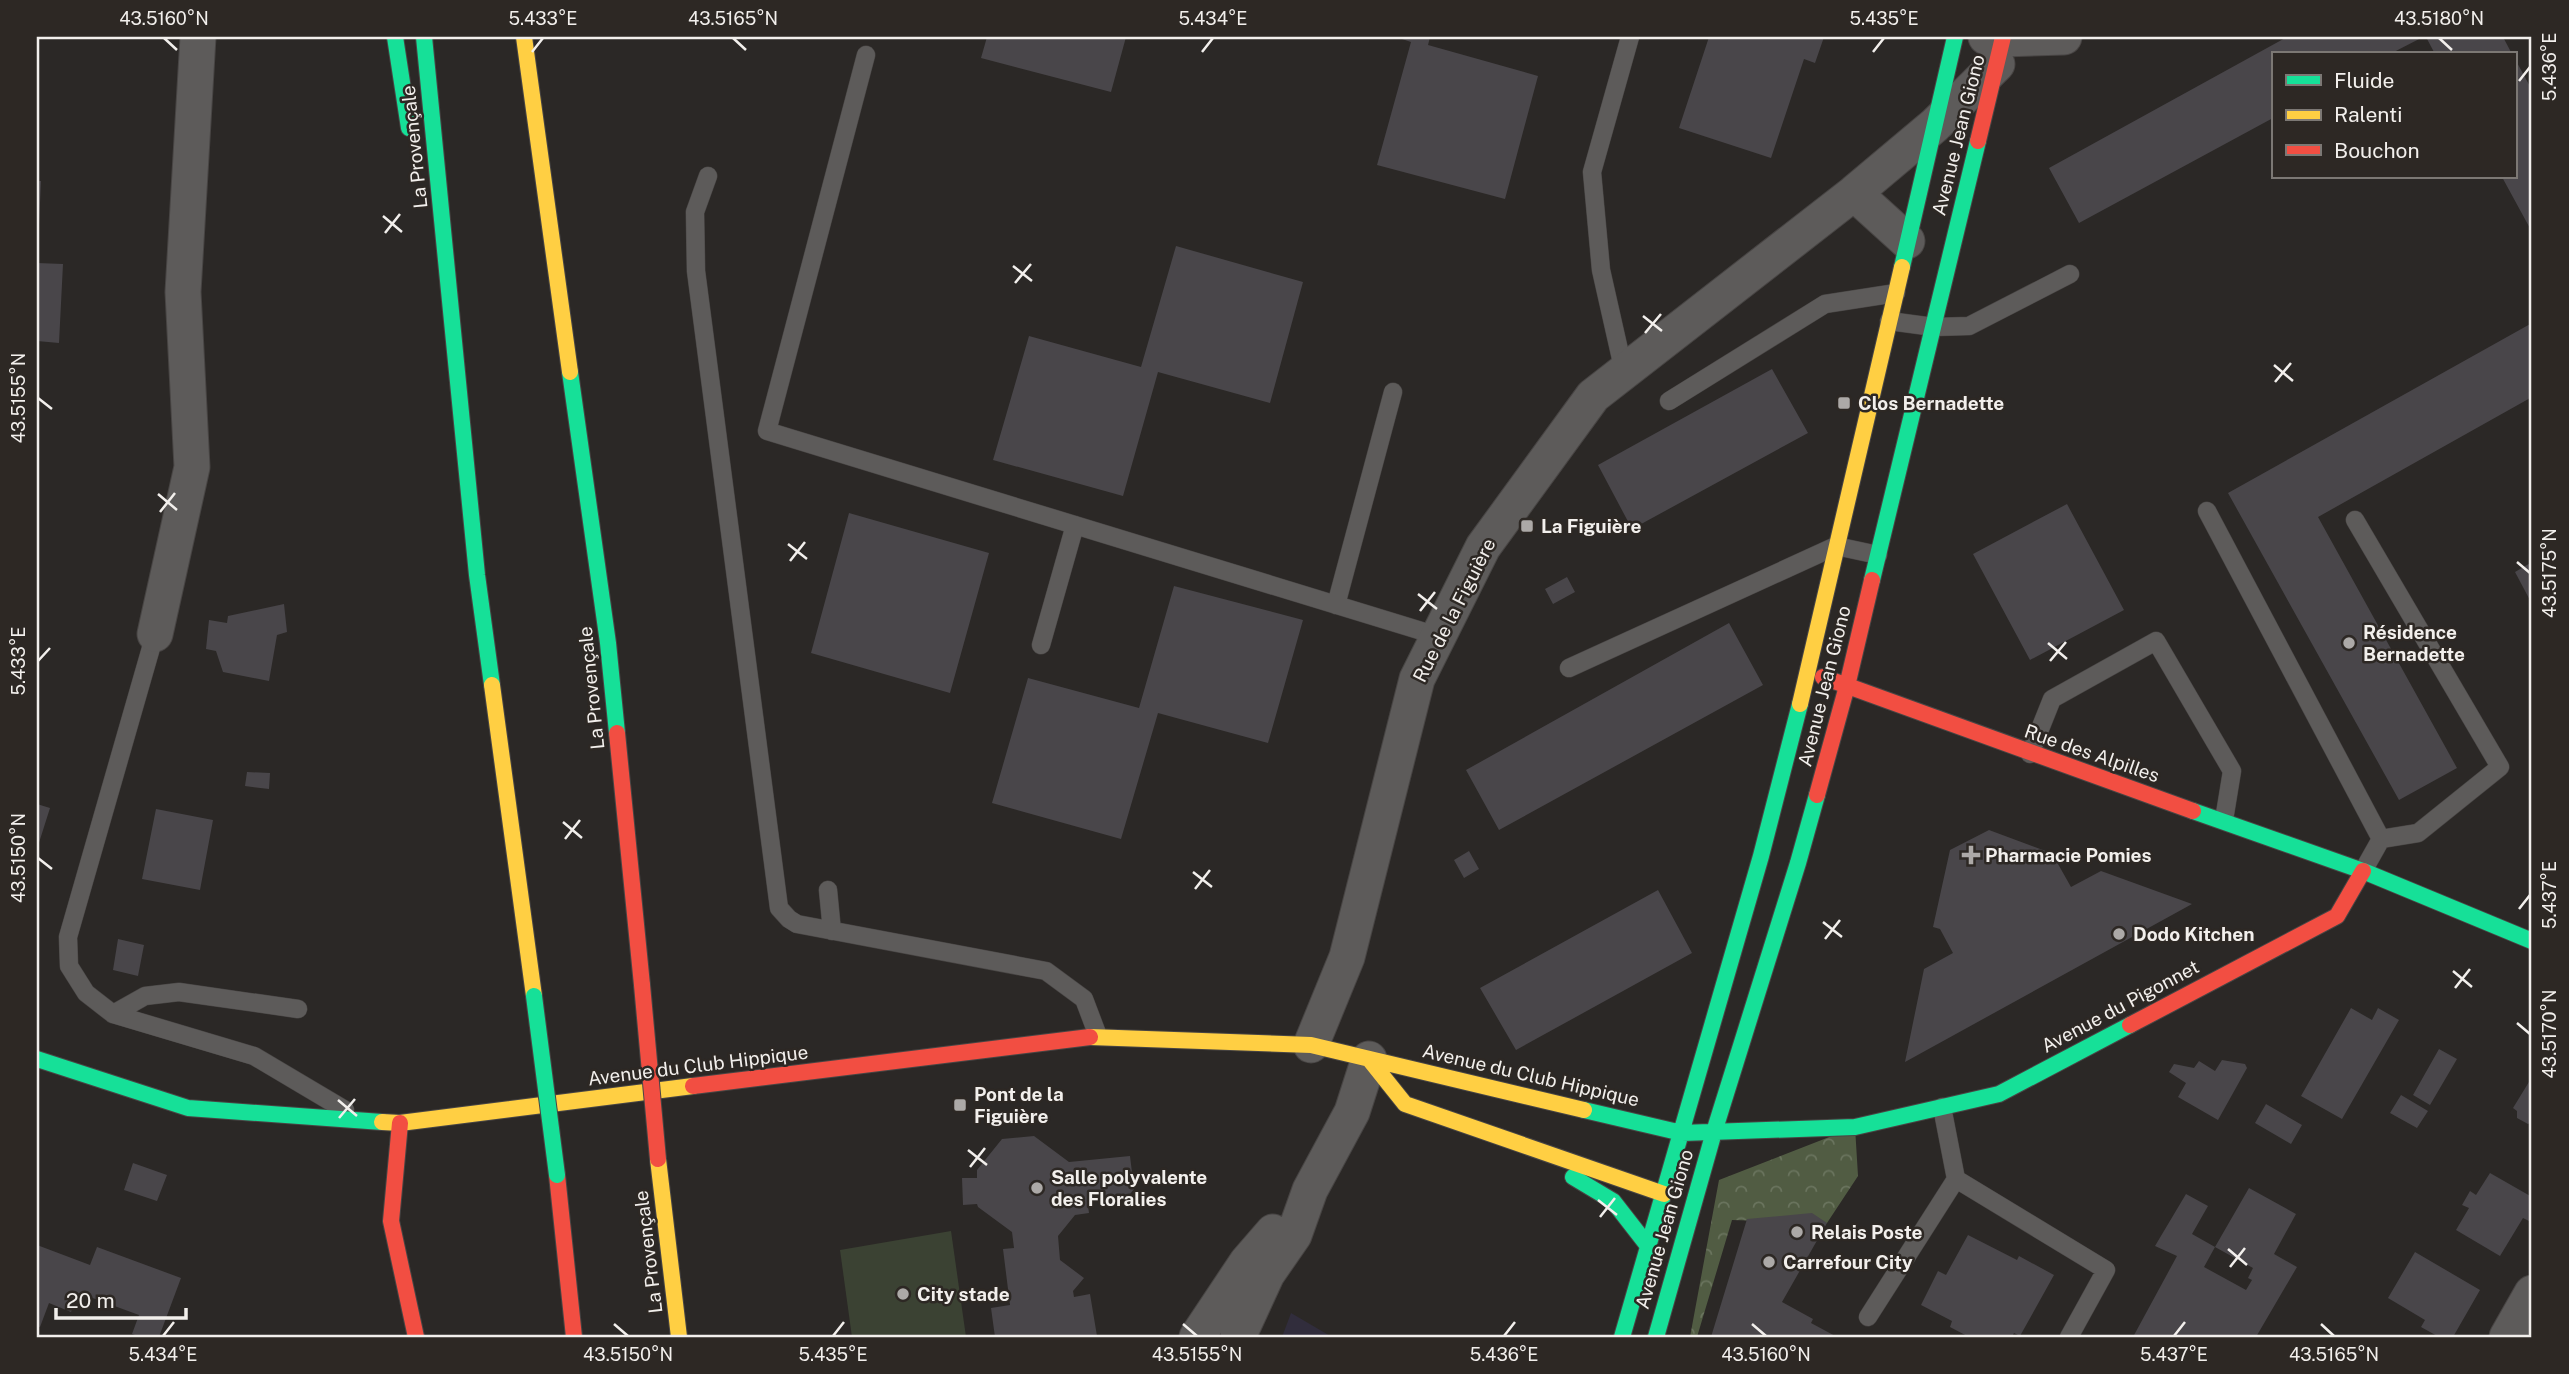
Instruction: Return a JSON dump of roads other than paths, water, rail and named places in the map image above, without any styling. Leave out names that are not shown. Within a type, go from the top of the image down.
[{"type":"main road","points":[[395,37],[412,147]]},
{"type":"main road","name":"La Provençale","points":[[424,37],[477,575],[557,1175],[574,1337]]},
{"type":"main road","name":"La Provençale","points":[[524,37],[608,643],[658,1159],[679,1337]]},
{"type":"main road","name":"Avenue Jean Giono","points":[[1622,1337],[1761,856],[1808,671],[1955,37]]},
{"type":"main road","name":"Avenue Jean Giono","points":[[1656,1337],[1714,1132],[1798,863],[1847,686],[1934,327],[1997,44]]},
{"type":"main road","points":[[431,271],[477,575]]},
{"type":"main road","points":[[574,285],[608,643]]},
{"type":"main road","name":"Rue des Alpilles","points":[[1808,671],[2030,754],[2363,871]]},
{"type":"main road","points":[[2363,871],[2532,941]]},
{"type":"main road","name":"Avenue du Pigonnet","points":[[1682,1133],[1855,1127],[1999,1094],[2337,916],[2363,871]]},
{"type":"main road","name":"Avenue du Club Hippique","points":[[37,1059],[188,1108],[400,1123],[1098,1037],[1311,1045],[1682,1133]]},
{"type":"main road","points":[[1369,1059],[1405,1104],[1664,1194],[1714,1132]]},
{"type":"main road","points":[[400,1123],[391,1221],[416,1337]]},
{"type":"main road","points":[[1521,1145],[1613,1201],[1648,1246]]},
{"type":"street","points":[[155,634],[192,467],[183,292],[198,37]]},
{"type":"street","points":[[1997,44],[2064,37]]},
{"type":"street","name":"Rue de la Figuière","points":[[1311,1045],[1347,957],[1417,679],[1483,547],[1593,396],[1854,193],[1935,125],[1997,44]]},
{"type":"street","points":[[1854,193],[1907,241]]},
{"type":"street","points":[[1238,1337],[1267,1274],[1294,1235],[1310,1190],[1352,1112],[1369,1059]]},
{"type":"street","points":[[1197,1337],[1247,1262],[1310,1190]]},
{"type":"street","points":[[2507,1337],[2532,1293]]},
{"type":"lane","points":[[1624,372],[1601,270],[1592,172],[1630,37]]},
{"type":"lane","points":[[866,55],[767,431],[1438,636]]},
{"type":"lane","points":[[708,176],[695,212],[696,271],[779,908],[797,924],[1046,971],[1084,999],[1098,1037]]},
{"type":"lane","points":[[1889,321],[1934,327],[1969,326],[2070,274]]},
{"type":"lane","points":[[1669,401],[1825,304],[1896,293]]},
{"type":"lane","points":[[1336,604],[1392,392]]},
{"type":"lane","points":[[2207,511],[2381,839]]},
{"type":"lane","points":[[2355,520],[2500,767],[2418,833],[2381,839]]},
{"type":"lane","points":[[1041,645],[1075,525]]},
{"type":"lane","points":[[1569,668],[1836,546],[1878,555]]},
{"type":"lane","points":[[155,634],[68,937],[69,966],[86,993],[113,1014],[254,1056],[360,1119]]},
{"type":"lane","points":[[2030,754],[2052,699],[2156,641],[2232,771],[2224,820]]},
{"type":"lane","points":[[2363,871],[2381,839]]},
{"type":"lane","points":[[828,890],[832,931]]},
{"type":"lane","points":[[113,1014],[145,996],[179,992],[298,1009]]},
{"type":"lane","points":[[1868,1317],[1956,1179],[1942,1107]]},
{"type":"lane","points":[[1956,1179],[2106,1270],[2069,1337]]},
{"type":"place","name":"Clos Bernadette","points":[[1844,403]]},
{"type":"place","name":"La Figuière","points":[[1527,526]]},
{"type":"place","name":"Résidence Bernadette","points":[[2349,643]]},
{"type":"place","name":"Pharmacie Pomies","points":[[1971,855]]},
{"type":"place","name":"Dodo Kitchen","points":[[2119,934]]},
{"type":"place","name":"Pont de la Figuière","points":[[960,1105]]},
{"type":"place","name":"Salle polyvalente des Floralies","points":[[1037,1188]]},
{"type":"place","name":"Relais Poste","points":[[1797,1232]]},
{"type":"place","name":"Carrefour City","points":[[1769,1262]]},
{"type":"place","name":"City stade","points":[[903,1294]]}]
